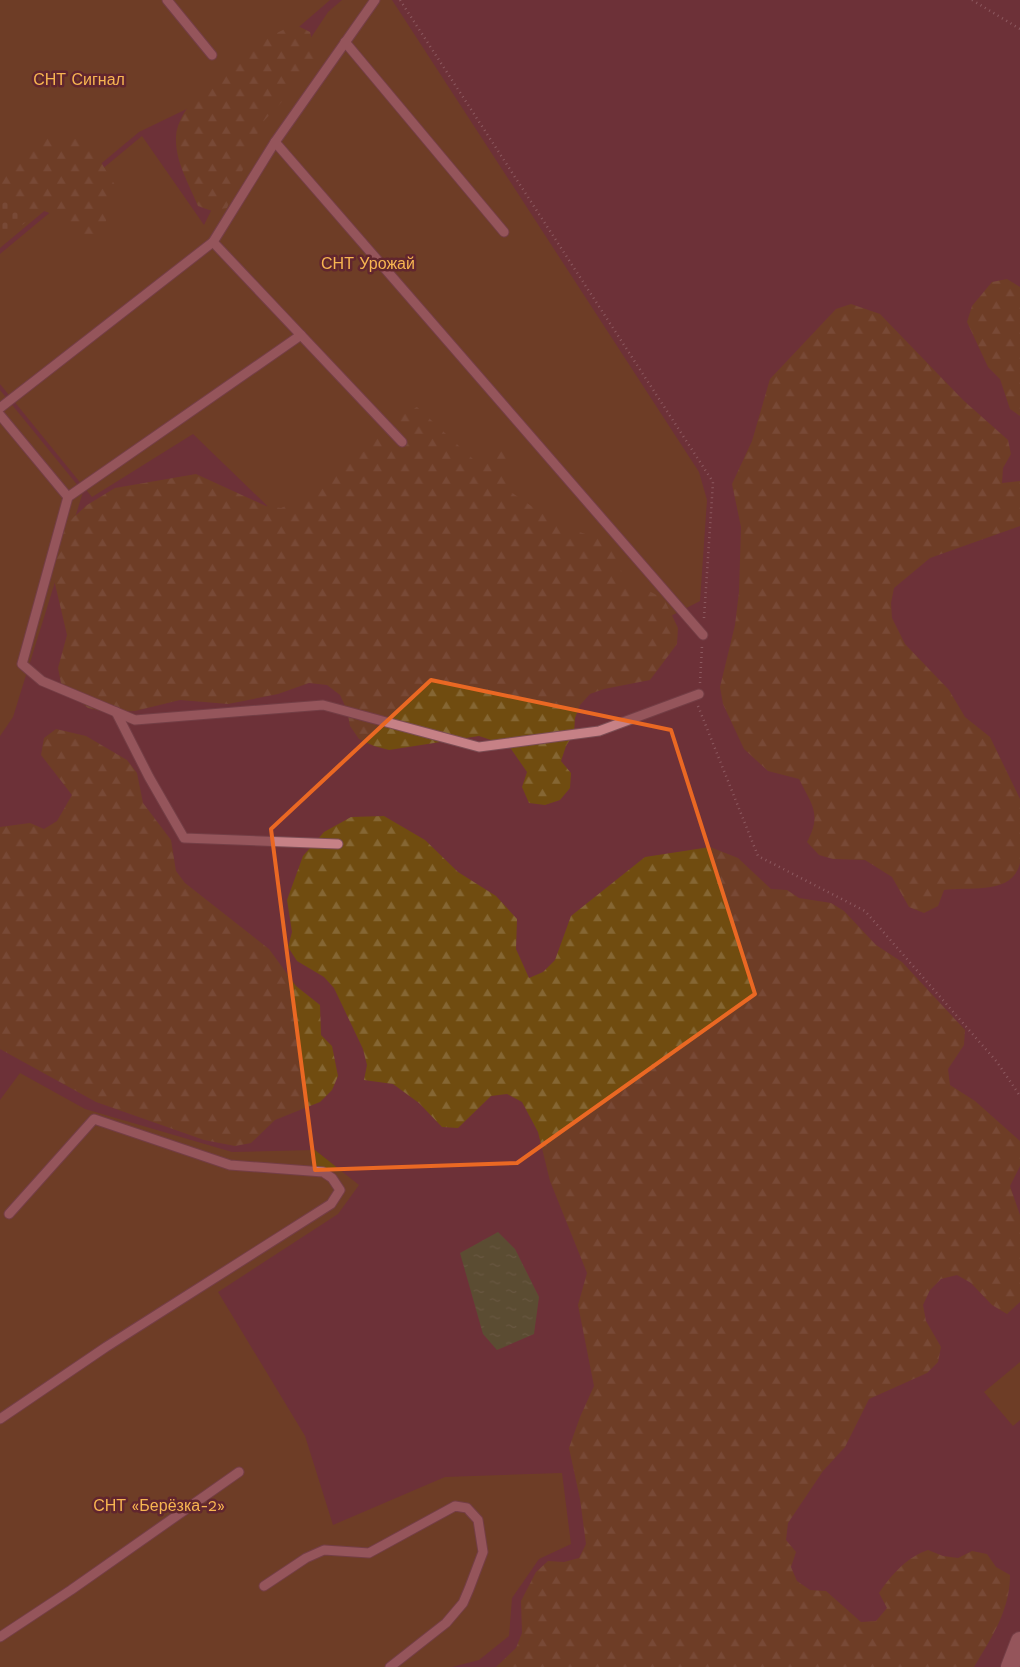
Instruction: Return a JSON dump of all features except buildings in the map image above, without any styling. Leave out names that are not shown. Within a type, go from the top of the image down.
[{"type":"street","points":[[1010,1667],[1020,1641]]},
{"type":"lane","points":[[167,0],[212,55]]},
{"type":"lane","points":[[0,408],[213,242],[275,142],[375,0]]},
{"type":"lane","points":[[345,42],[504,232]]},
{"type":"lane","points":[[275,142],[703,635]]},
{"type":"lane","points":[[213,242],[402,442]]},
{"type":"lane","points":[[301,335],[68,497],[22,664],[42,681],[135,720],[323,706],[479,747],[598,732],[699,694]]},
{"type":"lane","points":[[0,415],[68,497]]},
{"type":"lane","points":[[116,712],[149,777],[184,838],[338,844]]},
{"type":"lane","points":[[0,1419],[106,1347],[331,1204],[340,1190],[332,1178],[323,1172],[230,1165],[94,1119],[9,1214]]},
{"type":"lane","points":[[0,1637],[71,1590],[239,1472]]},
{"type":"lane","points":[[264,1586],[306,1558],[324,1550],[369,1553],[455,1506],[467,1508],[478,1520],[482,1552],[463,1603],[446,1623],[390,1667]]},
{"type":"path","points":[[400,0],[713,482],[698,709],[758,856],[865,911],[997,1062],[1020,1096]]},
{"type":"path","points":[[972,0],[1020,29]]},
{"type":"highlighted area","points":[[431,680],[671,730],[755,994],[517,1163],[315,1170],[271,829]]},
{"type":"green space","name":"СНТ Сигнал","points":[[0,0],[330,0],[226,90],[139,132],[0,248]]},
{"type":"green space","name":"СНТ Урожай","points":[[342,0],[392,0],[699,472],[707,500],[700,601],[661,621],[282,520],[193,434],[92,497],[0,384],[0,254],[142,136],[204,225],[255,122],[328,12]]},
{"type":"green space","points":[[296,25],[310,32],[317,64],[262,123],[227,208],[212,211],[198,206],[183,172],[176,146],[180,121],[190,104],[205,86],[242,54],[280,31]]},
{"type":"green space","points":[[45,137],[77,139],[91,146],[115,185],[104,229],[90,237],[75,237],[58,219],[47,212],[32,209],[22,210],[0,187],[3,168]]},
{"type":"green space","points":[[0,188],[26,222],[0,244]]},
{"type":"green space","points":[[1007,279],[1020,287],[1020,416],[1010,409],[1000,379],[988,367],[967,322],[972,306],[992,282]]},
{"type":"green space","points":[[851,304],[880,314],[963,400],[1008,440],[1011,454],[1003,468],[1002,483],[1020,481],[1020,526],[930,558],[894,588],[891,603],[892,618],[905,644],[949,690],[965,717],[990,737],[1020,799],[1020,863],[1015,873],[1008,881],[999,885],[944,890],[938,906],[924,913],[909,907],[892,877],[865,860],[833,859],[819,855],[807,842],[814,824],[814,810],[799,779],[768,771],[744,749],[723,704],[720,687],[735,625],[739,592],[741,527],[732,484],[752,441],[770,379],[836,309]]},
{"type":"green space","points":[[0,390],[83,492],[13,717],[0,736]]},
{"type":"green space","points":[[417,407],[474,460],[489,461],[500,450],[513,460],[508,475],[508,490],[559,525],[603,540],[613,549],[624,578],[634,590],[649,591],[664,599],[678,628],[677,644],[650,680],[604,689],[590,694],[580,705],[575,718],[574,733],[566,746],[561,761],[571,773],[570,788],[560,800],[545,805],[529,803],[522,787],[527,772],[509,746],[479,736],[389,750],[359,739],[350,726],[347,710],[340,695],[327,685],[309,683],[278,694],[228,704],[180,700],[135,711],[104,712],[88,708],[62,688],[58,668],[67,635],[48,554],[63,527],[87,505],[115,488],[196,474],[266,506],[281,508],[295,502],[367,449],[388,423],[402,413]]},
{"type":"green space","points":[[56,729],[86,736],[127,760],[137,773],[143,803],[171,840],[176,871],[185,883],[269,949],[296,986],[320,1005],[321,1035],[332,1046],[338,1076],[332,1090],[320,1102],[275,1120],[251,1143],[235,1146],[204,1140],[96,1102],[0,1049],[0,827],[30,823],[44,829],[57,821],[72,795],[41,755],[44,738]]},
{"type":"green space","points":[[384,816],[425,840],[458,872],[496,896],[517,919],[516,949],[529,978],[543,972],[555,960],[571,916],[645,857],[710,847],[738,858],[771,889],[787,890],[799,898],[831,903],[844,911],[876,945],[902,962],[965,1030],[964,1045],[948,1069],[950,1085],[975,1101],[1020,1141],[1020,1166],[1010,1186],[1020,1215],[1020,1302],[1007,1314],[992,1305],[971,1283],[957,1275],[941,1279],[930,1290],[923,1305],[926,1321],[941,1347],[938,1362],[927,1373],[869,1399],[845,1447],[823,1471],[788,1523],[786,1540],[796,1552],[791,1567],[797,1581],[810,1590],[826,1591],[861,1622],[876,1621],[887,1608],[879,1593],[900,1567],[920,1553],[928,1550],[943,1556],[958,1558],[972,1551],[987,1554],[996,1567],[1010,1575],[1009,1588],[999,1623],[974,1667],[496,1667],[516,1648],[522,1633],[521,1601],[536,1572],[548,1561],[564,1562],[579,1558],[586,1544],[580,1499],[569,1448],[594,1386],[578,1305],[587,1273],[550,1181],[538,1132],[522,1102],[507,1094],[491,1096],[458,1128],[442,1127],[419,1103],[393,1084],[364,1080],[367,1065],[363,1049],[334,988],[324,977],[297,961],[288,947],[292,932],[287,900],[303,856],[324,832],[351,817]]},
{"type":"green space","name":"СНТ «Берёзка-2»","points":[[20,1073],[85,1109],[232,1152],[315,1150],[359,1185],[338,1214],[218,1292],[305,1436],[333,1525],[445,1477],[562,1473],[571,1544],[539,1559],[512,1598],[509,1636],[479,1660],[452,1667],[0,1667],[0,1100]]},
{"type":"green space","points":[[1020,1362],[1020,1420],[1013,1426],[984,1392]]},
{"type":"water","points":[[498,1232],[515,1249],[539,1297],[534,1334],[497,1350],[483,1334],[460,1253]]}]
